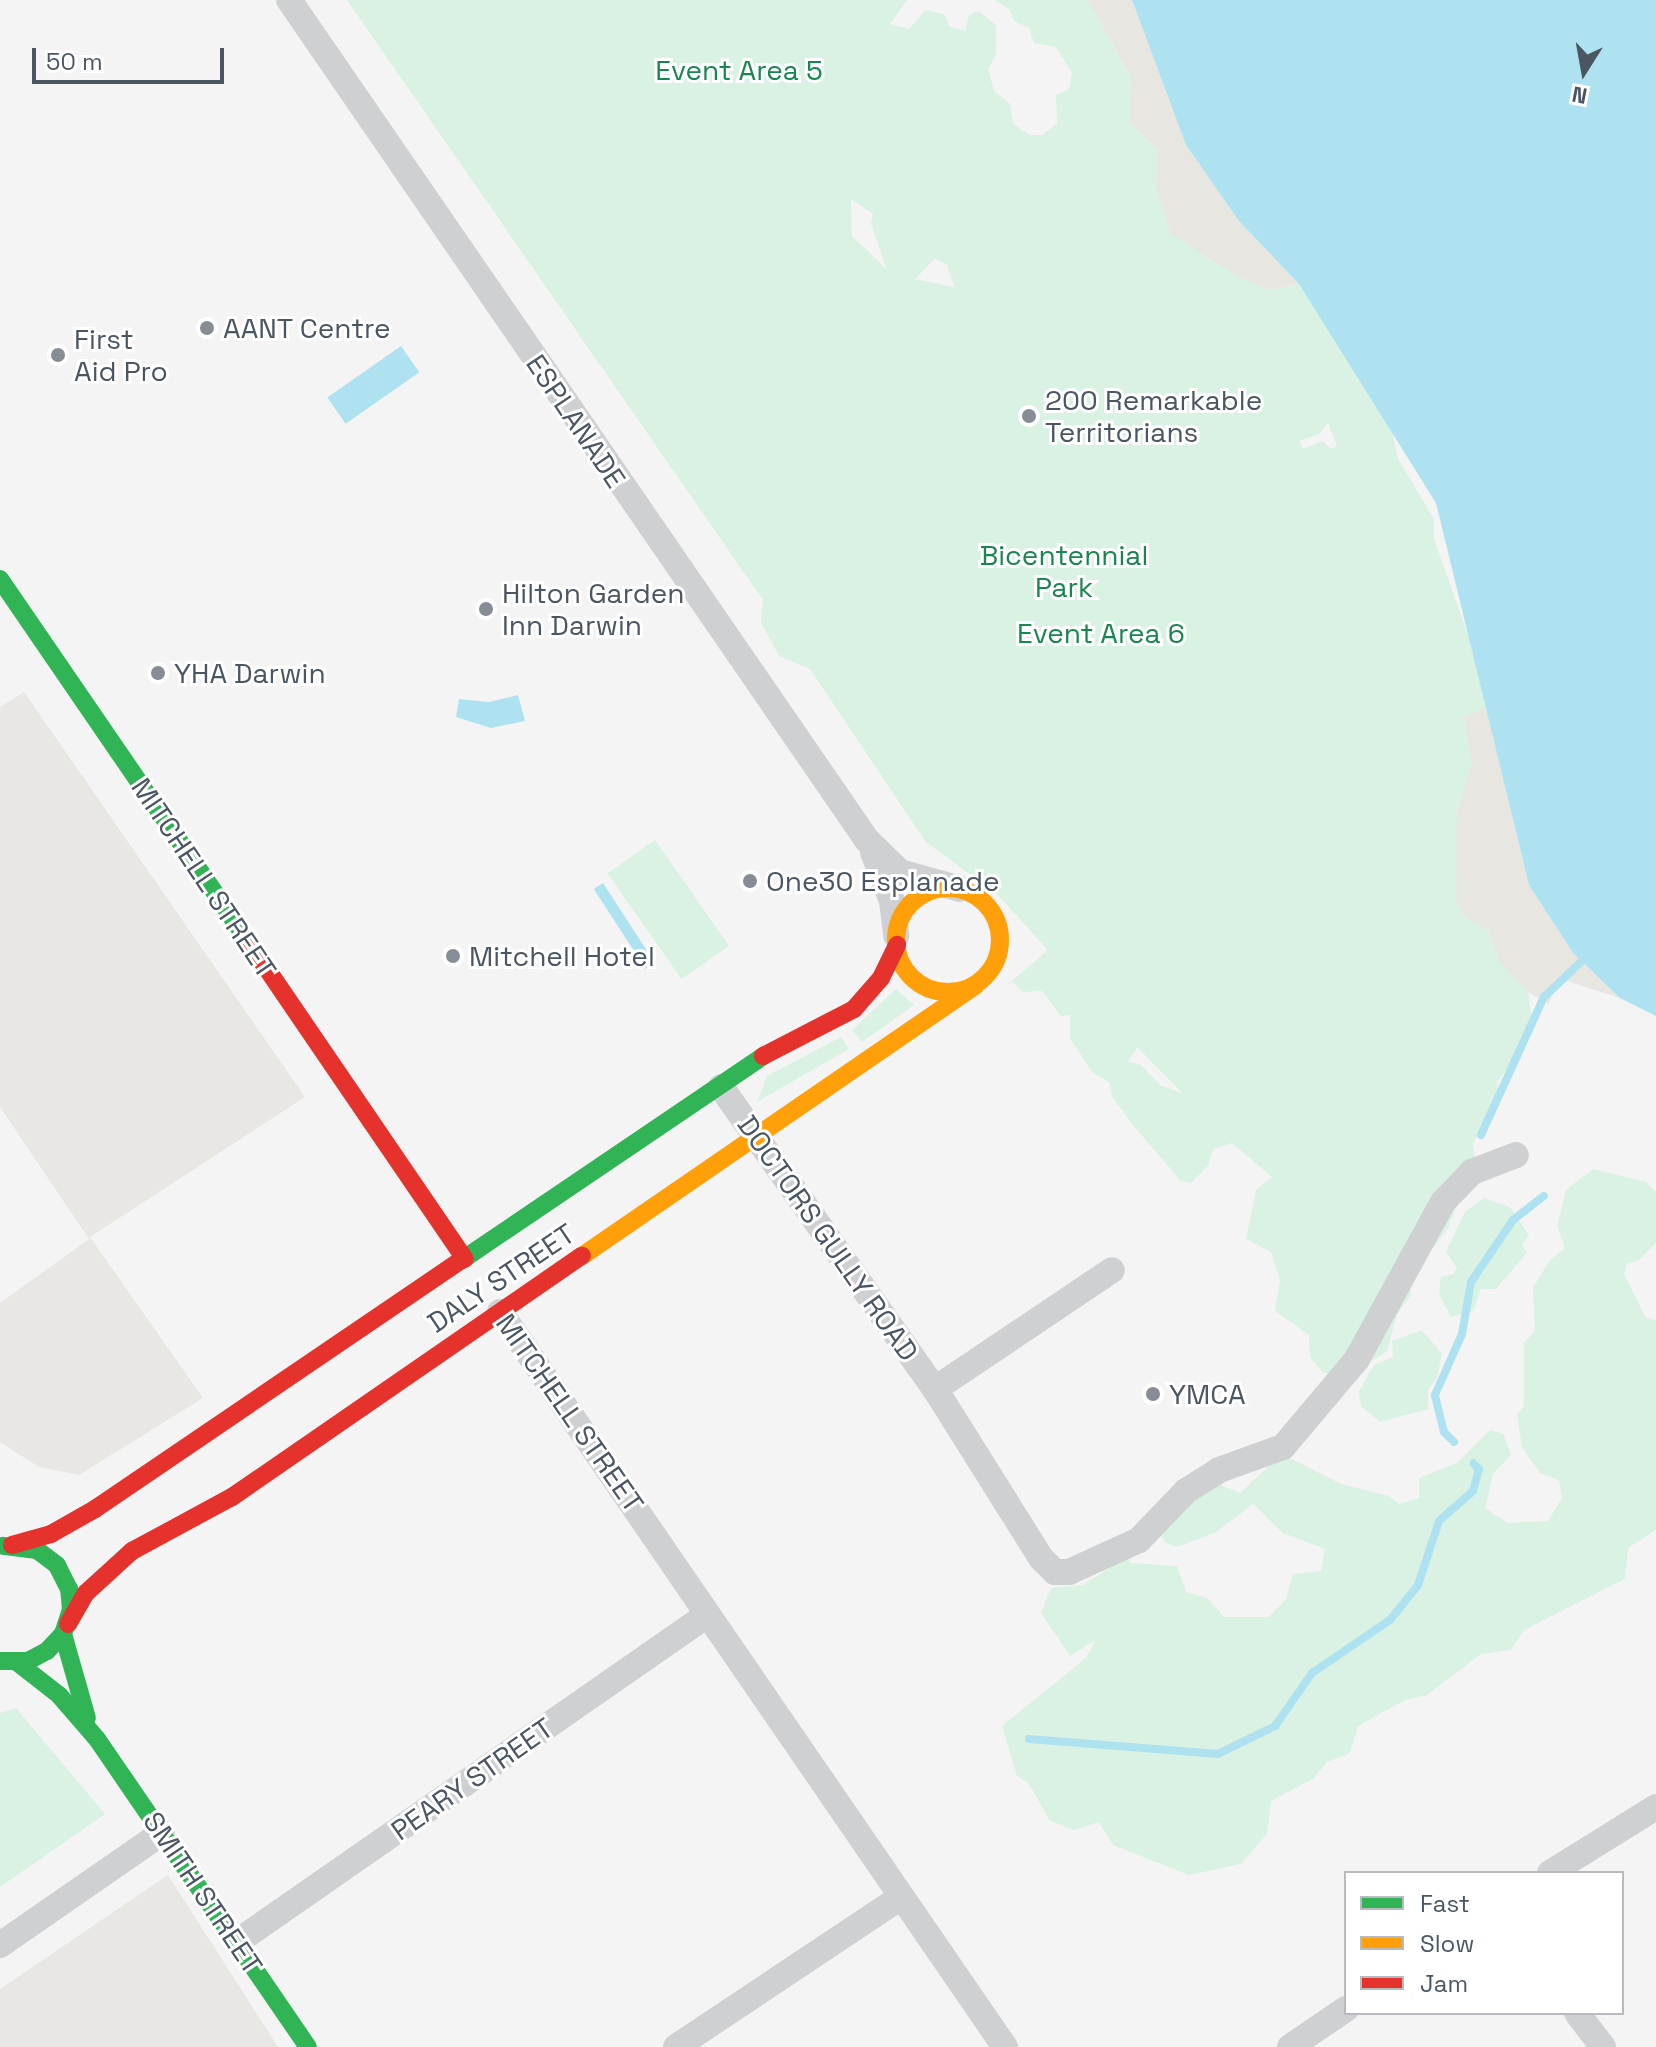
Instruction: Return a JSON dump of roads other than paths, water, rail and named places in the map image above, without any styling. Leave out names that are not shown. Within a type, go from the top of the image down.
[{"type":"main road","name":"MITCHELL STREET","points":[[0,579],[470,1266]]},
{"type":"main road","name":"DALY STREET","points":[[3,1545],[51,1534],[95,1509],[470,1266],[772,1050],[854,1009],[881,978],[904,912],[922,895],[960,889],[989,908],[1001,939],[1000,954],[975,986],[757,1136],[496,1306],[232,1497],[132,1551],[86,1593],[66,1629],[39,1656],[7,1663]]},
{"type":"main road","points":[[896,941],[904,969],[932,990],[959,992],[975,986]]},
{"type":"main road","name":"SMITH STREET","points":[[3,1545],[37,1550],[57,1565],[69,1589],[66,1629],[78,1695],[97,1739]]},
{"type":"main road","name":"SMITH STREET","points":[[7,1663],[59,1695],[97,1739],[308,2047]]},
{"type":"street","name":"ESPLANADE","points":[[289,0],[867,840],[900,872],[960,889]]},
{"type":"street","name":"ESPLANADE","points":[[867,840],[891,898],[896,941]]},
{"type":"street","name":"DOCTORS GULLY ROAD","points":[[721,1087],[935,1389],[1041,1558],[1055,1572],[1082,1566],[1139,1540],[1186,1491],[1219,1470],[1283,1447],[1357,1359],[1443,1202],[1472,1172],[1516,1155]]},
{"type":"street","name":"DOCTORS GULLY ROAD","points":[[935,1389],[1112,1270]]},
{"type":"street","name":"MITCHELL STREET","points":[[496,1306],[1005,2047]]},
{"type":"street","name":"PEARY STREET","points":[[237,1942],[707,1615]]},
{"type":"street","points":[[1553,1871],[1656,1807]]},
{"type":"street","points":[[0,1945],[162,1833]]},
{"type":"street","points":[[676,2047],[901,1897]]},
{"type":"street","points":[[1290,2047],[1329,2036],[1344,2012]]},
{"type":"street","points":[[1579,2015],[1603,2047]]},
{"type":"water","points":[[1132,0],[1656,0],[1656,1016],[1620,998],[1573,953],[1529,885],[1436,503],[1299,284],[1239,221],[1186,145]]},
{"type":"water","points":[[401,346],[419,372],[346,424],[327,398]]},
{"type":"water","points":[[518,695],[525,721],[491,728],[456,717],[459,699],[489,702]]},
{"type":"water","points":[[603,883],[655,963],[646,969],[594,889]]},
{"type":"waterway","points":[[1481,1135],[1544,997],[1582,961]]},
{"type":"waterway","points":[[1454,1442],[1444,1432],[1435,1395],[1462,1334],[1471,1282],[1513,1220],[1544,1196]]},
{"type":"waterway","points":[[1029,1739],[1218,1754],[1275,1726],[1312,1673],[1390,1620],[1418,1585],[1439,1521],[1473,1491],[1479,1469],[1473,1463]]},
{"type":"place","name":"AANT Centre","points":[[207,328]]},
{"type":"place","name":"First Aid Pro","points":[[58,355]]},
{"type":"place","name":"200 Remarkable Territorians","points":[[1029,416]]},
{"type":"place","name":"Hilton Garden Inn Darwin","points":[[486,609]]},
{"type":"place","name":"YHA Darwin","points":[[158,673]]},
{"type":"place","name":"One30 Esplanade","points":[[750,881]]},
{"type":"place","name":"Mitchell Hotel","points":[[453,956]]},
{"type":"place","name":"YMCA","points":[[1153,1394]]},
{"type":"park label","name":"Event Area 5","points":[[739,70]]},
{"type":"park label","name":"Bicentennial Park","points":[[1064,571]]},
{"type":"park label","name":"Event Area 6","points":[[1101,633]]}]
